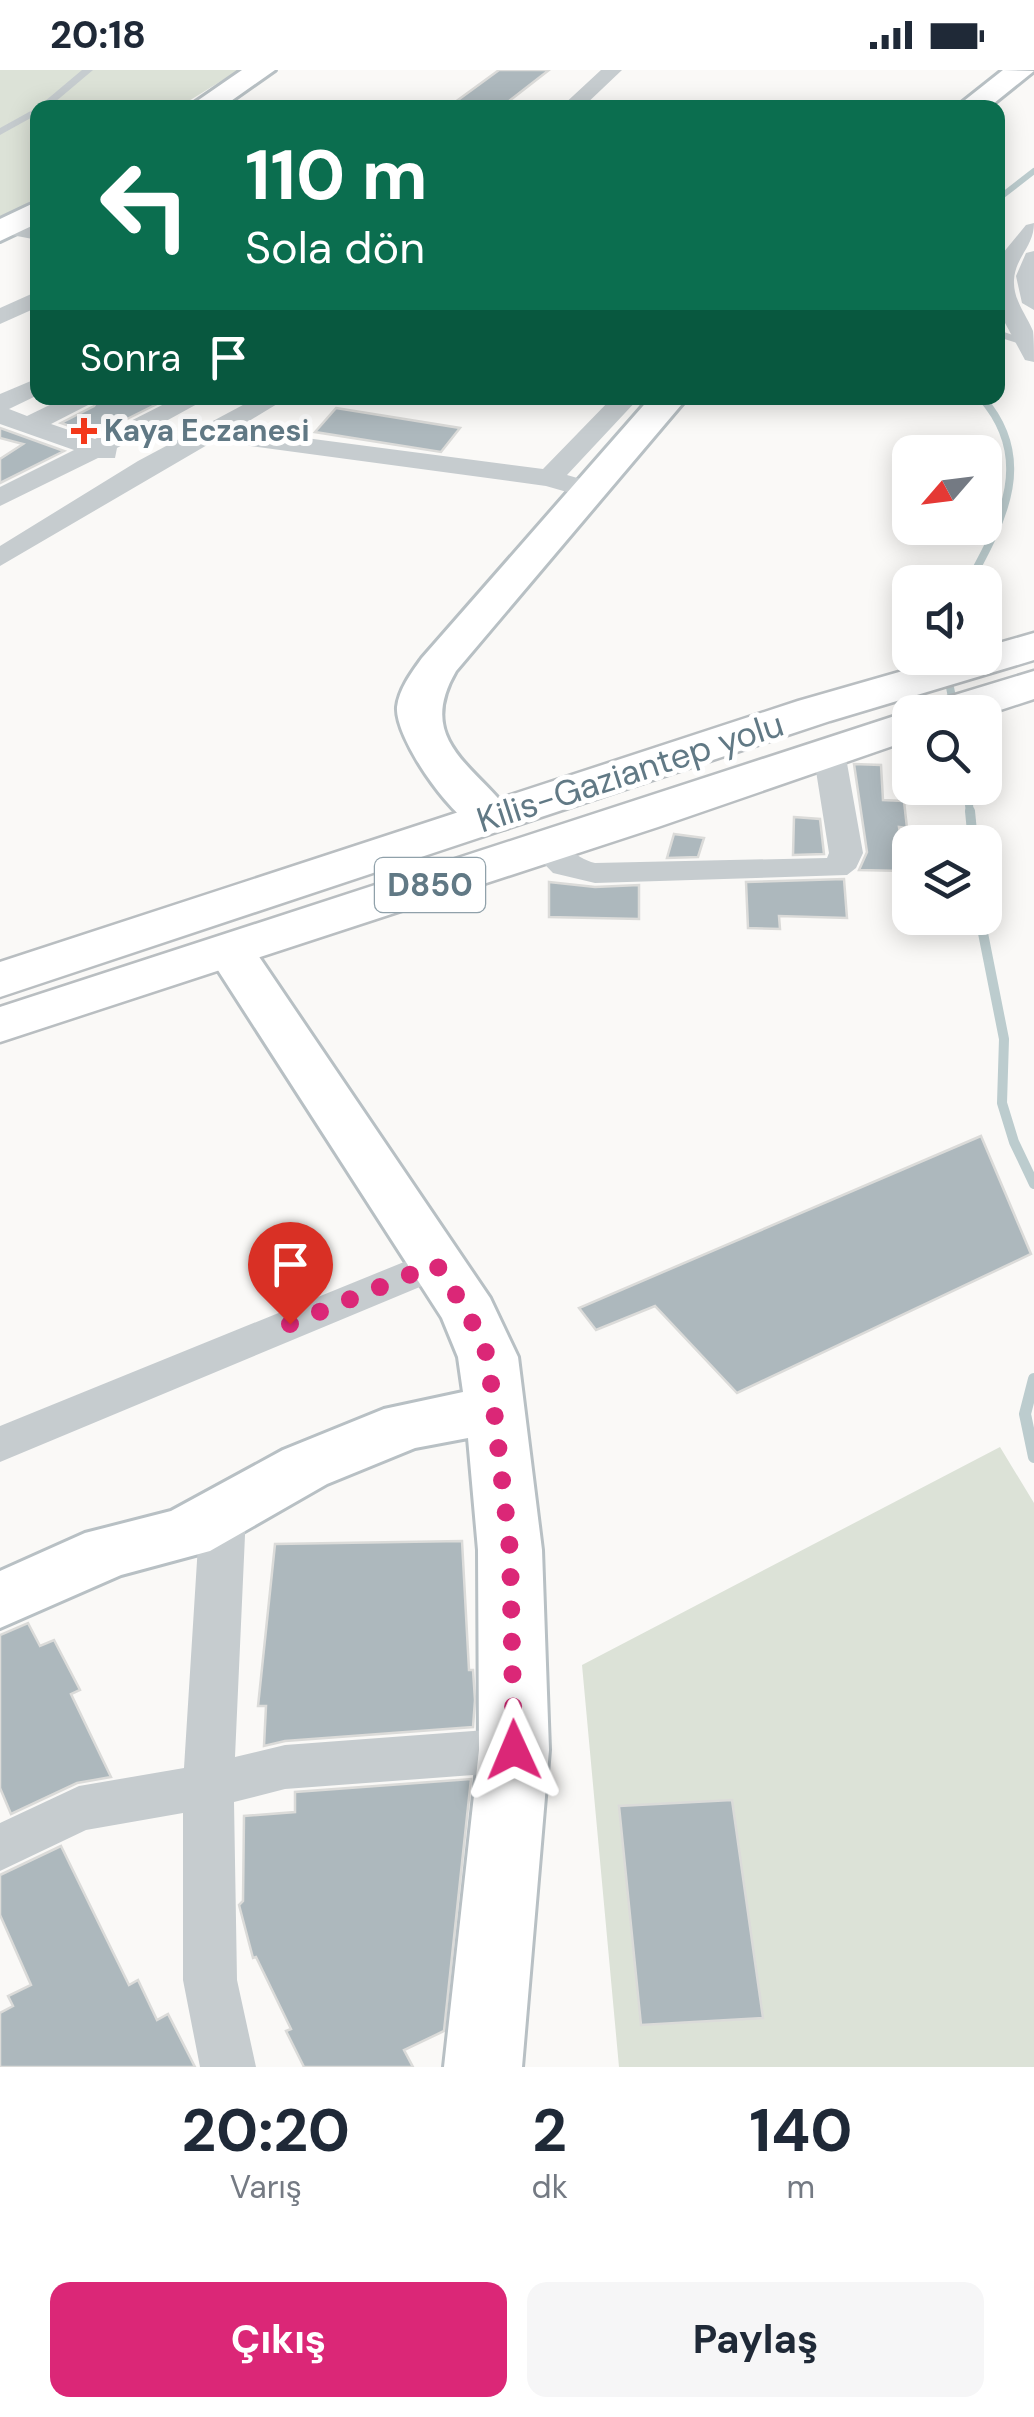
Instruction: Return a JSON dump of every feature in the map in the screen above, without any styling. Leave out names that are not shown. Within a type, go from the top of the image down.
[{"type":"highway","name":"Kilis-Gaziantep yolu","points":[[1002,663],[1031,672]]},
{"type":"highway","name":"Kilis-Gaziantep yolu","points":[[983,695],[1031,672]]},
{"type":"highway","name":"Kilis-Gaziantep yolu","points":[[834,735],[955,675]]},
{"type":"highway","name":"Kilis-Gaziantep yolu","points":[[0,980],[834,735],[892,727]]},
{"type":"highway","name":"Kilis-Gaziantep yolu","points":[[0,1025],[230,950],[521,824]]},
{"type":"street","points":[[213,100],[260,70]]},
{"type":"street","points":[[579,100],[612,70]]},
{"type":"street","points":[[980,100],[1021,70]]},
{"type":"street","points":[[1005,100],[1034,80]]},
{"type":"street","points":[[1014,256],[1034,230]]},
{"type":"street","points":[[1005,284],[1019,309],[1031,350]]},
{"type":"street","points":[[0,318],[30,302]]},
{"type":"street","points":[[0,404],[30,388]]},
{"type":"street","points":[[28,425],[69,405]]},
{"type":"street","points":[[0,498],[181,405]]},
{"type":"street","points":[[0,558],[146,466],[261,405]]},
{"type":"street","points":[[549,478],[619,405]]},
{"type":"street","points":[[662,405],[437,668],[420,699],[418,717],[426,739],[565,866],[595,874],[817,872],[835,868],[844,862],[846,853],[834,735]]},
{"type":"street","points":[[521,824],[461,733],[453,718],[454,702],[699,405]]},
{"type":"street","points":[[0,416],[146,466]]},
{"type":"street","points":[[208,433],[549,478],[588,490]]},
{"type":"street","points":[[230,950],[468,1313],[488,1357],[510,1550],[514,1750],[483,2067]]},
{"type":"street","points":[[0,1446],[436,1264]]},
{"type":"street","points":[[0,1601],[108,1552],[187,1533],[305,1467],[406,1426],[496,1409]]},
{"type":"street","points":[[224,1513],[208,1786],[210,1980],[228,2067]]},
{"type":"street","points":[[0,1848],[79,1809],[208,1786],[285,1766],[514,1750]]},
{"type":"lane","points":[[51,100],[88,70]]},
{"type":"lane","points":[[0,132],[30,115]]},
{"type":"shaded area","points":[[0,70],[239,70],[190,100],[30,100],[30,201],[0,220]]},
{"type":"shaded area","points":[[1000,1447],[1034,1503],[1034,2067],[619,2067],[582,1665]]},
{"type":"building","points":[[499,70],[549,70],[510,100],[458,100]]},
{"type":"building","points":[[155,405],[95,435],[61,423],[94,406]]},
{"type":"building","points":[[336,408],[460,428],[441,452],[315,432]]},
{"type":"building","points":[[0,428],[64,451],[0,483],[0,459],[23,444],[0,438]]},
{"type":"building","points":[[854,764],[881,765],[883,800],[904,805],[907,825],[892,825],[892,871],[859,870],[867,852]]},
{"type":"building","points":[[794,817],[820,819],[824,854],[793,855]]},
{"type":"building","points":[[674,834],[704,838],[698,857],[667,858]]},
{"type":"building","points":[[844,879],[847,918],[779,916],[780,929],[748,928],[746,882]]},
{"type":"building","points":[[549,882],[595,887],[639,885],[639,919],[549,917]]},
{"type":"building","points":[[981,1136],[1031,1254],[737,1393],[655,1306],[596,1330],[579,1308]]},
{"type":"building","points":[[462,1541],[469,1670],[473,1670],[475,1700],[473,1727],[285,1741],[264,1746],[266,1706],[258,1706],[275,1544]]},
{"type":"building","points":[[28,1623],[40,1646],[54,1640],[80,1690],[71,1694],[111,1777],[77,1783],[11,1814],[0,1788],[0,1635]]},
{"type":"building","points":[[471,1779],[444,2031],[404,2050],[413,2067],[304,2067],[286,2031],[291,2029],[256,1957],[253,1958],[239,1905],[243,1901],[244,1816],[295,1812],[295,1792]]},
{"type":"building","points":[[732,1800],[763,2018],[641,2025],[619,1806]]},
{"type":"building","points":[[61,1846],[129,1985],[138,1980],[157,2020],[168,2014],[195,2067],[0,2067],[0,2013],[13,2006],[8,1996],[31,1985],[0,1915],[0,1875]]},
{"type":"waterway","points":[[1005,194],[1034,171]]},
{"type":"waterway","points":[[978,565],[994,534],[1009,488],[1007,443],[987,405]]},
{"type":"waterway","points":[[947,675],[952,695]]},
{"type":"waterway","points":[[969,805],[970,813]]},
{"type":"waterway","points":[[970,811],[971,825]]},
{"type":"waterway","points":[[983,935],[1004,1039],[1002,1103],[1014,1142],[1034,1184]]},
{"type":"waterway","points":[[1034,1379],[1025,1414],[1034,1457]]},
{"type":"place","name":"Kaya Eczanesi","points":[[84,431]]},
{"type":"route","points":[[290,1324],[436,1264],[468,1313],[488,1357],[496,1409],[510,1550],[514,1750]]}]
